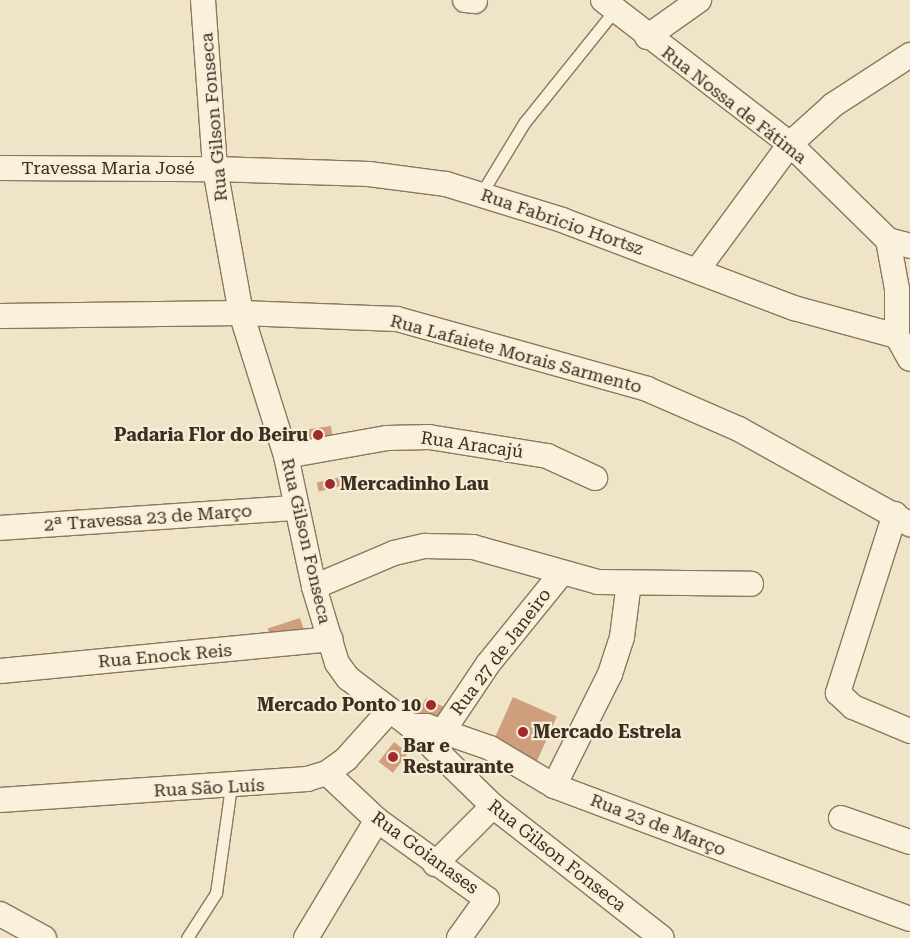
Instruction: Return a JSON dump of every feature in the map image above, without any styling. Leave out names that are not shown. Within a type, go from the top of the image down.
[{"type":"street","name":"Rua Gilson Fonseca","points":[[203,0],[215,169],[241,313],[286,456],[314,587],[342,670],[411,726],[493,806],[655,936]]},
{"type":"street","points":[[647,37],[699,0]]},
{"type":"street","name":"Rua Nossa de Fátima","points":[[609,5],[647,37],[790,144],[899,243]]},
{"type":"street","points":[[698,269],[790,144],[833,105],[910,55]]},
{"type":"street","name":"Travessa Maria José","points":[[0,168],[215,169]]},
{"type":"street","name":"Rua Fabricio Hortsz","points":[[215,169],[369,174],[446,184],[481,194],[698,269],[794,308],[897,336]]},
{"type":"street","points":[[899,243],[897,336],[910,359]]},
{"type":"street","name":"Rua Lafaiete Morais Sarmento","points":[[0,316],[241,313],[397,319],[606,376],[739,429],[902,519]]},
{"type":"street","name":"Rua Aracajú","points":[[286,456],[387,438],[429,437],[547,456],[595,478]]},
{"type":"street","name":"2ª Travessa 23 de Março","points":[[0,528],[296,508]]},
{"type":"street","points":[[902,519],[840,688],[839,696],[849,705],[910,731]]},
{"type":"street","points":[[314,587],[394,553],[425,546],[473,547],[561,574],[598,582],[751,584]]},
{"type":"street","name":"Rua 27 de Janeiro","points":[[442,731],[488,664],[561,574]]},
{"type":"street","points":[[554,786],[610,674],[622,637],[629,582]]},
{"type":"street","name":"Rua Enock Reis","points":[[0,671],[330,639]]},
{"type":"street","points":[[327,773],[390,710]]},
{"type":"street","name":"Rua 23 de Março","points":[[411,726],[442,731],[490,748],[554,786],[910,919]]},
{"type":"street","name":"Rua São Luís","points":[[0,800],[231,786],[262,786],[327,773]]},
{"type":"street","name":"Rua Goianases","points":[[327,773],[376,820],[488,901],[459,938]]},
{"type":"street","points":[[435,864],[493,806]]},
{"type":"street","points":[[841,818],[910,842]]},
{"type":"street","points":[[306,938],[376,820]]},
{"type":"street","points":[[0,914],[44,938]]},
{"type":"lane","points":[[481,194],[524,123],[609,5]]},
{"type":"lane","points":[[187,938],[216,893],[231,786]]},
{"type":"building","name":"Padaria Flor do Beiru","points":[[331,426],[333,440],[304,444],[302,430]]},
{"type":"building","name":"Mercadinho Lau","points":[[341,477],[343,486],[319,491],[317,483]]},
{"type":"building","points":[[300,618],[306,636],[274,647],[268,629]]},
{"type":"building","name":"Mercado Estrela","points":[[513,697],[557,717],[534,768],[490,748]]},
{"type":"building","name":"Mercado Ponto 10","points":[[426,698],[454,712],[439,726],[417,715]]},
{"type":"building","name":"Bar e Restaurante","points":[[394,742],[408,753],[393,773],[379,762]]},
{"type":"place","name":"Padaria Flor do Beiru","points":[[318,435]]},
{"type":"place","name":"Mercadinho Lau","points":[[330,484]]},
{"type":"place","name":"Mercado Ponto 10","points":[[431,705]]},
{"type":"place","name":"Mercado Estrela","points":[[523,732]]},
{"type":"place","name":"Bar e Restaurante","points":[[393,757]]}]
